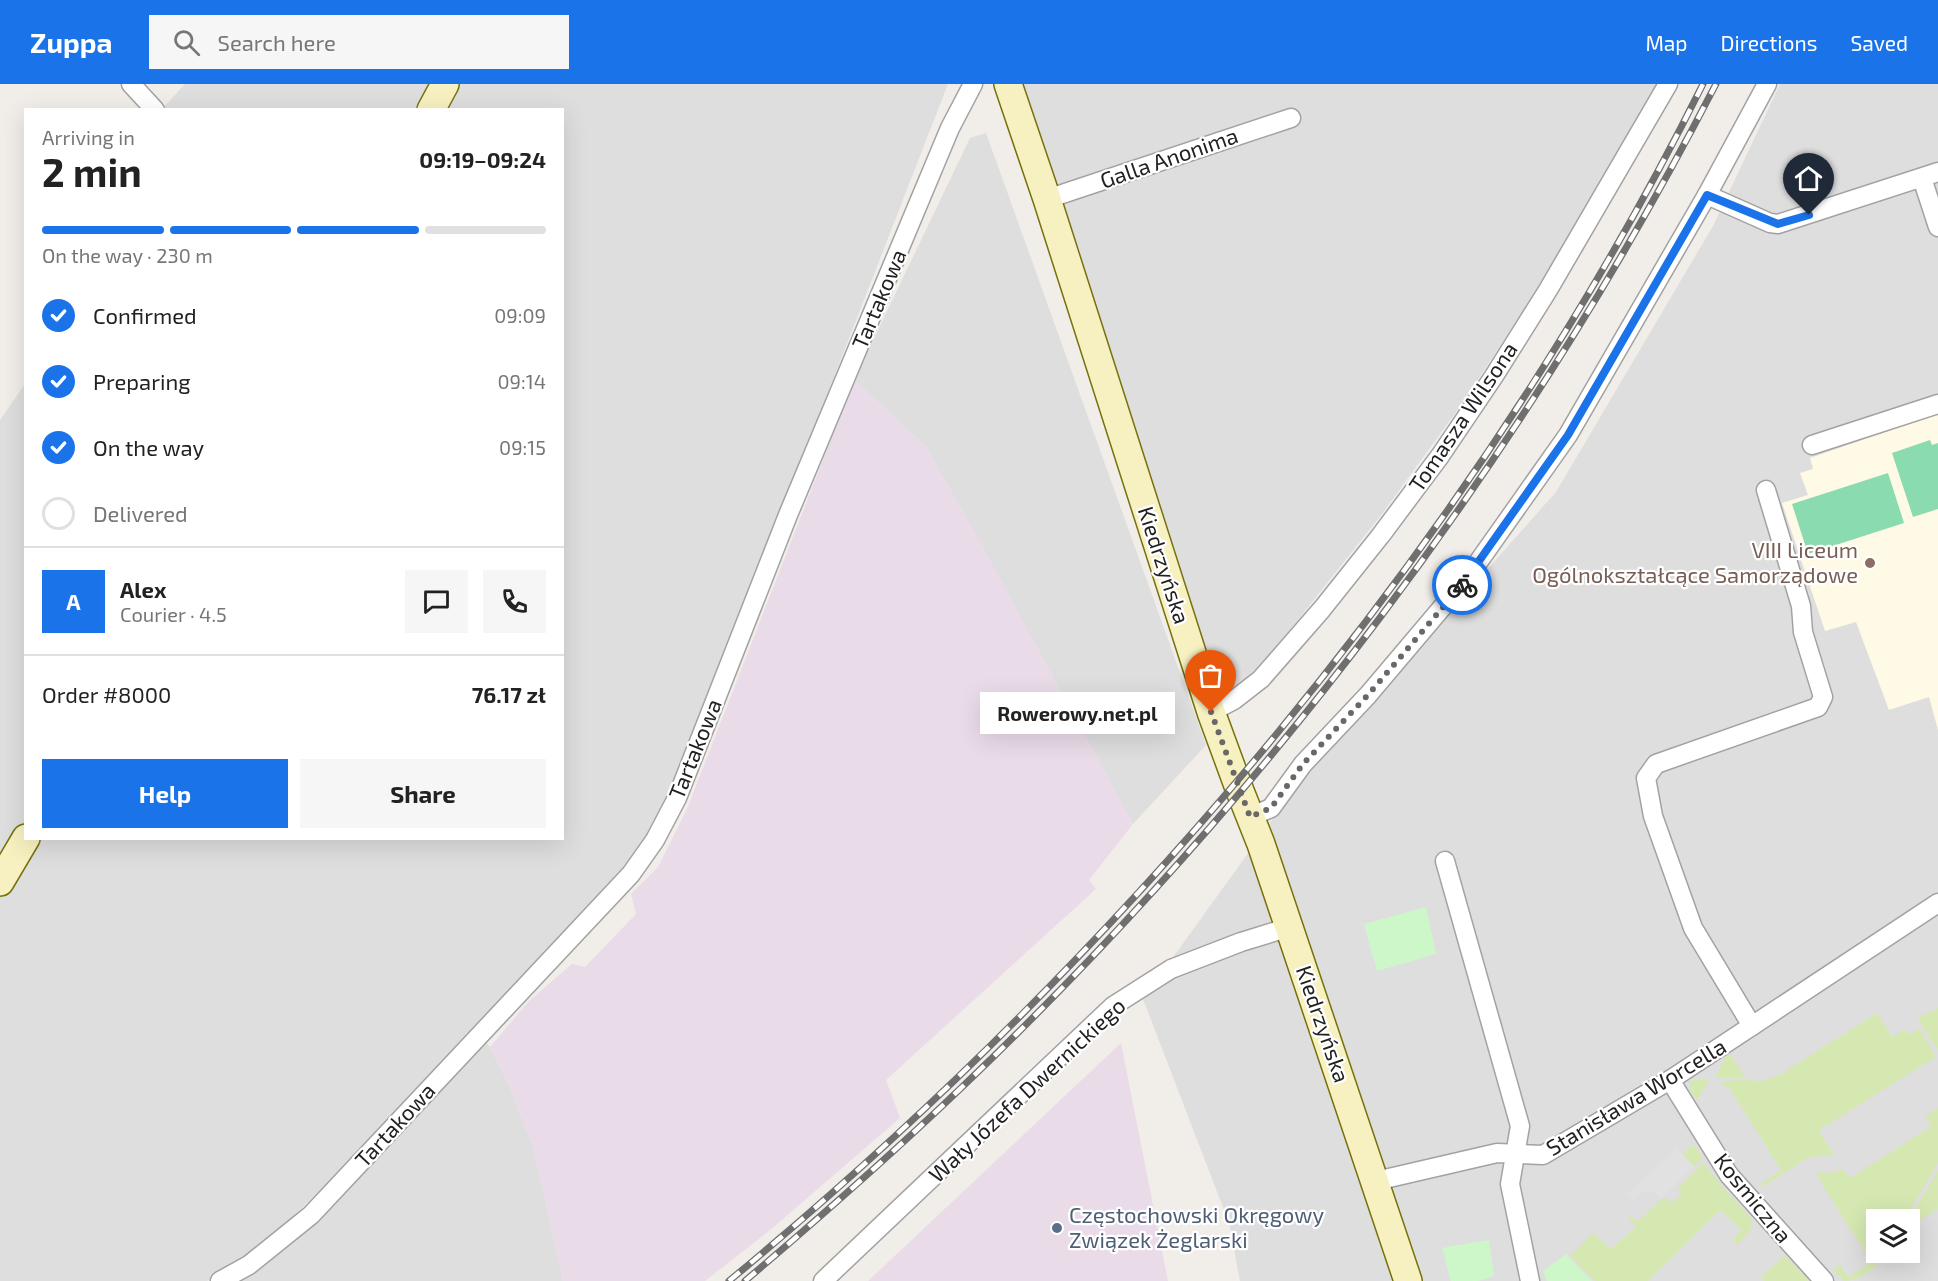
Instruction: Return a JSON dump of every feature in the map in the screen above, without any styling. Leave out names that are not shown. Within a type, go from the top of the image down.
[{"type":"street","points":[[131,84],[153,108]]},
{"type":"street","points":[[432,108],[445,84]]},
{"type":"street","name":"Tartakowa","points":[[220,1281],[249,1265],[311,1215],[631,874],[655,840],[676,798],[788,515],[950,128],[973,84]]},
{"type":"street","name":"Kiedrzyńska","points":[[1008,84],[1211,712],[1290,927],[1408,1281]]},
{"type":"street","name":"Tomasza Wilsona","points":[[1211,712],[1234,700],[1261,679],[1366,554],[1440,456],[1548,290],[1668,84]]},
{"type":"street","points":[[1250,817],[1271,808],[1303,764],[1368,695],[1467,578],[1568,435],[1707,195],[1767,84]]},
{"type":"street","name":"Galla Anonima","points":[[1047,200],[1290,117]]},
{"type":"street","points":[[1707,195],[1778,224],[1930,175],[1938,227]]},
{"type":"street","points":[[1812,446],[1938,404]]},
{"type":"street","name":"Stanisława Worcella","points":[[1752,1026],[1693,928],[1653,816],[1646,778],[1656,764],[1818,707],[1823,697],[1803,632],[1801,606],[1766,490]]},
{"type":"street","points":[[0,882],[25,840]]},
{"type":"street","points":[[1445,861],[1520,1126],[1510,1184],[1530,1281]]},
{"type":"street","name":"Stanisława Worcella","points":[[1376,1181],[1497,1153],[1543,1155],[1670,1080],[1938,903]]},
{"type":"street","name":"Wały Józefa Dwernickiego","points":[[823,1281],[1113,1006],[1170,969],[1241,942],[1290,927]]},
{"type":"street","name":"Kosmiczna","points":[[1670,1080],[1729,1175],[1824,1281]]},
{"type":"shaded area","points":[[185,84],[430,84],[417,108],[163,108]]},
{"type":"shaded area","points":[[458,84],[948,84],[671,796],[650,837],[625,871],[319,1191],[247,1258],[207,1281],[0,1281],[0,420],[24,385],[24,840],[564,840],[564,108],[445,108]]},
{"type":"shaded area","points":[[1019,84],[1658,84],[1529,302],[1464,401],[1382,514],[1266,660],[1228,694],[1220,695],[1212,691]]},
{"type":"shaded area","points":[[1780,84],[1938,84],[1938,1281],[1240,1281],[1229,1223],[1143,999],[1303,777],[1556,492],[1713,226]]},
{"type":"shaded area","points":[[986,133],[1206,745],[1133,824],[927,448],[854,380],[970,138]]},
{"type":"shaded area","points":[[854,380],[927,448],[1133,824],[1089,880],[1096,889],[886,1080],[900,1118],[769,1231],[705,1281],[563,1281],[533,1146],[510,1087],[490,1047],[528,1002],[572,964],[585,967],[636,914],[631,894],[658,867],[687,809]]},
{"type":"shaded area","name":"VIII Liceum Ogólnokształcące Samorządowe","points":[[1938,414],[1938,730],[1929,697],[1889,710],[1856,622],[1825,631],[1782,503],[1808,495],[1800,473],[1813,469],[1810,458]]},
{"type":"shaded area","points":[[484,1040],[490,1047],[510,1087],[533,1146],[563,1281],[231,1281]]},
{"type":"shaded area","points":[[1121,1043],[1168,1281],[868,1281]]},
{"type":"shaded area","points":[[1677,1148],[1694,1167],[1661,1199],[1654,1192],[1649,1191],[1641,1193],[1633,1201],[1626,1195]]},
{"type":"green space","points":[[1930,440],[1932,445],[1938,443],[1938,509],[1913,517],[1892,453]]},
{"type":"green space","points":[[1888,473],[1904,523],[1808,554],[1792,504]]},
{"type":"green space","points":[[1426,907],[1436,954],[1377,971],[1364,924]]},
{"type":"green space","points":[[1938,1008],[1938,1050],[1917,1018]]},
{"type":"green space","points":[[1877,1013],[1892,1037],[1905,1029],[1909,1035],[1919,1028],[1936,1057],[1819,1130],[1834,1155],[1809,1157],[1764,1186],[1759,1185],[1781,1170],[1730,1089],[1719,1082],[1744,1079],[1759,1082],[1781,1074]]},
{"type":"green space","points":[[1730,1054],[1745,1077],[1716,1077],[1725,1057]]},
{"type":"green space","points":[[1691,1080],[1709,1080],[1697,1101],[1690,1090]]},
{"type":"green space","points":[[1938,1108],[1938,1163],[1911,1209],[1866,1209],[1866,1254],[1820,1181],[1817,1172],[1829,1173],[1842,1169],[1850,1178],[1932,1126],[1925,1116]]},
{"type":"green space","points":[[1695,1146],[1702,1157],[1694,1167],[1682,1155],[1689,1147]]},
{"type":"green space","points":[[1703,1162],[1752,1219],[1750,1230],[1737,1245],[1733,1240],[1741,1230],[1720,1210],[1648,1281],[1595,1281],[1570,1256],[1593,1233],[1611,1249],[1636,1227],[1628,1218],[1631,1215],[1637,1222],[1664,1197],[1671,1203],[1681,1194],[1678,1188]]},
{"type":"green space","points":[[1938,1171],[1938,1209],[1920,1220],[1920,1209],[1915,1209]]},
{"type":"green space","points":[[1489,1240],[1494,1276],[1478,1281],[1451,1281],[1442,1248]]},
{"type":"green space","points":[[1566,1254],[1592,1281],[1547,1281],[1543,1271]]},
{"type":"green space","points":[[1785,1255],[1809,1281],[1764,1281],[1761,1277]]},
{"type":"green space","points":[[1869,1263],[1878,1263],[1863,1276],[1844,1281],[1833,1269],[1840,1264],[1848,1277]]},
{"type":"railway","points":[[729,1281],[874,1155],[1015,1022],[1150,880],[1278,732],[1398,578],[1510,418],[1612,253],[1703,84]]},
{"type":"railway","points":[[745,1281],[908,1138],[1072,978],[1180,862],[1282,742],[1380,618],[1472,490],[1559,358],[1641,223],[1716,84]]},
{"type":"way so far","points":[[1211,712],[1250,817],[1271,808],[1303,764],[1368,695],[1462,585]]},
{"type":"place","name":"VIII Liceum Ogólnokształcące Samorządowe","points":[[1870,563]]},
{"type":"place","name":"Rowerowy.net.pl","points":[[1211,712]]},
{"type":"place","name":"Częstochowski Okręgowy Związek Żeglarski","points":[[1057,1228]]},
{"type":"route","points":[[1462,585],[1568,435],[1707,195],[1770,223],[1786,223],[1809,215]]}]
